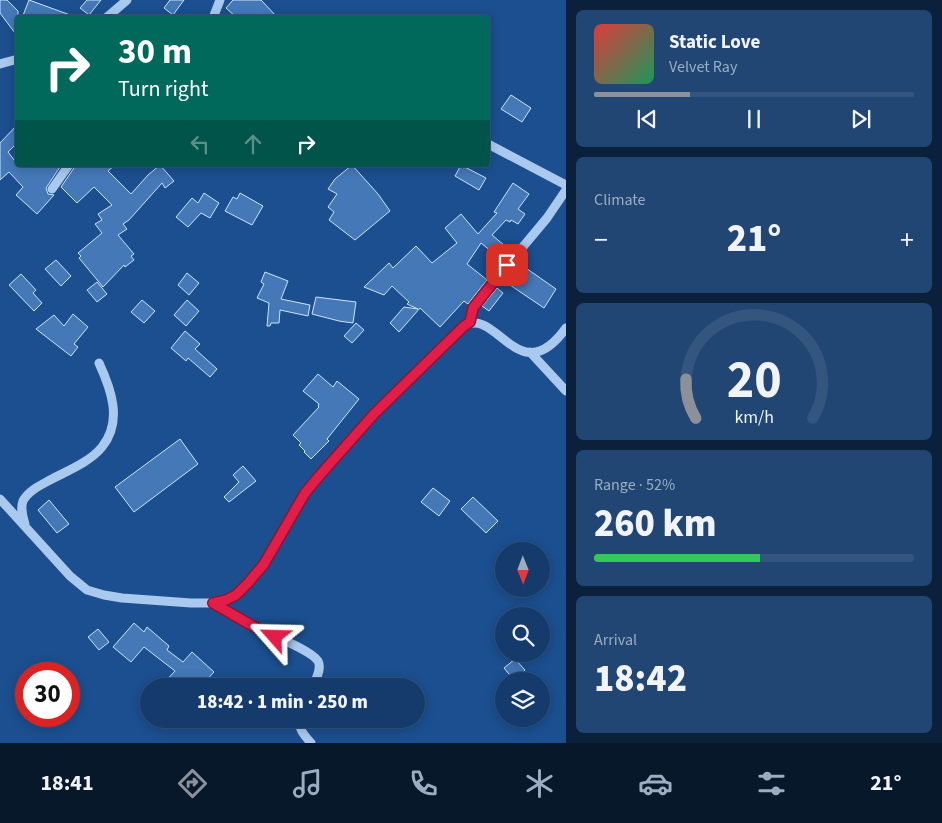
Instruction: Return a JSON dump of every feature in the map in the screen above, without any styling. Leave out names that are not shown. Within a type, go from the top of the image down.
[{"type":"street","points":[[110,15],[127,0]]},
{"type":"street","points":[[217,15],[220,0]]},
{"type":"street","points":[[0,64],[15,60]]},
{"type":"street","points":[[490,145],[566,185]]},
{"type":"street","points":[[52,189],[68,167]]},
{"type":"street","points":[[470,322],[473,308],[480,297],[537,230],[566,190]]},
{"type":"street","points":[[0,499],[70,576],[87,590],[122,598],[191,603],[213,603],[226,600],[236,595],[264,564],[305,493],[320,475],[387,401],[464,326],[470,322],[483,324],[510,346],[520,351],[530,352],[543,351],[552,345],[566,328]]},
{"type":"street","points":[[530,352],[566,391]]},
{"type":"street","points":[[26,527],[22,510],[23,501],[30,493],[85,461],[102,448],[110,434],[113,420],[113,404],[110,387],[99,363]]},
{"type":"street","points":[[213,603],[251,625],[308,652],[317,659],[319,665],[316,678]]},
{"type":"street","points":[[300,728],[310,743]]},
{"type":"building","points":[[0,0],[7,0],[18,11],[18,15],[15,15],[15,33],[0,13]]},
{"type":"building","points":[[29,0],[70,15],[23,15]]},
{"type":"building","points":[[87,0],[101,0],[89,15],[80,8]]},
{"type":"building","points":[[170,0],[184,0],[173,15],[164,8]]},
{"type":"building","points":[[233,0],[261,0],[275,15],[234,15],[226,8]]},
{"type":"building","points":[[511,95],[531,108],[522,122],[501,109]]},
{"type":"building","points":[[15,127],[15,145],[8,152],[15,161],[15,167],[60,167],[46,188],[48,194],[54,195],[37,214],[16,195],[23,187],[9,172],[0,180],[0,143]]},
{"type":"building","points":[[75,167],[113,167],[108,171],[131,194],[158,167],[162,167],[174,181],[165,188],[162,183],[129,220],[123,224],[127,229],[118,235],[134,254],[131,256],[134,260],[125,267],[124,265],[103,287],[79,258],[81,256],[78,253],[102,233],[95,224],[102,220],[98,214],[112,205],[94,187],[77,203],[61,187]]},
{"type":"building","points":[[350,167],[354,167],[378,194],[390,211],[355,240],[329,220],[334,212],[328,207],[337,194],[328,189],[335,179]]},
{"type":"building","points":[[460,167],[465,167],[486,178],[479,190],[455,176]]},
{"type":"building","points":[[513,183],[529,194],[518,209],[525,214],[518,224],[511,220],[510,222],[506,220],[492,235],[511,251],[503,261],[481,243],[467,264],[487,280],[468,304],[464,301],[440,327],[420,308],[399,332],[390,323],[404,307],[418,309],[407,304],[409,302],[392,286],[384,295],[364,287],[389,263],[393,268],[416,246],[432,263],[457,243],[445,228],[461,214],[478,234],[497,213],[494,212]]},
{"type":"building","points":[[204,193],[219,203],[210,218],[201,213],[188,227],[176,217],[192,198],[198,203]]},
{"type":"building","points":[[240,193],[263,206],[252,225],[225,211],[233,197],[237,199]]},
{"type":"building","points":[[56,260],[71,276],[61,286],[45,269]]},
{"type":"building","points":[[523,266],[556,289],[544,308],[510,285]]},
{"type":"building","points":[[265,272],[288,281],[281,299],[310,305],[308,316],[280,310],[279,323],[271,323],[270,326],[267,326],[269,303],[257,298],[264,284],[261,282]]},
{"type":"building","points":[[187,273],[199,283],[189,295],[178,285]]},
{"type":"building","points":[[21,274],[36,290],[33,293],[42,303],[34,311],[9,285]]},
{"type":"building","points":[[97,282],[107,294],[97,302],[87,290]]},
{"type":"building","points":[[497,288],[503,293],[489,311],[482,306]]},
{"type":"building","points":[[316,297],[356,302],[353,323],[312,314]]},
{"type":"building","points":[[142,300],[155,311],[144,323],[131,312]]},
{"type":"building","points":[[187,300],[199,311],[186,326],[174,315]]},
{"type":"building","points":[[73,314],[88,327],[74,344],[78,347],[71,356],[36,329],[54,315],[64,326]]},
{"type":"building","points":[[356,323],[364,330],[352,343],[344,336]]},
{"type":"building","points":[[185,331],[200,344],[195,349],[217,369],[210,377],[188,358],[186,361],[171,348]]},
{"type":"building","points":[[318,374],[333,387],[337,381],[359,399],[327,439],[329,441],[311,459],[299,445],[301,443],[293,435],[319,407],[319,404],[303,391]]},
{"type":"building","points":[[180,439],[198,464],[134,512],[115,487]]},
{"type":"building","points":[[243,466],[256,481],[229,502],[224,497],[239,482],[233,475]]},
{"type":"building","points":[[433,488],[450,501],[439,516],[421,502]]},
{"type":"building","points":[[473,497],[498,521],[486,533],[461,509]]},
{"type":"building","points":[[49,500],[69,524],[57,533],[38,510]]},
{"type":"building","points":[[134,623],[144,632],[147,627],[169,646],[167,650],[183,662],[192,652],[214,672],[208,678],[168,678],[175,671],[144,647],[131,662],[113,647]]},
{"type":"building","points":[[98,629],[109,642],[99,650],[88,637]]},
{"type":"building","points":[[511,662],[518,662],[525,670],[523,672],[507,672],[504,668]]},
{"type":"route","points":[[275,637],[213,603],[236,595],[248,583],[264,564],[305,493],[374,414],[406,381],[470,322],[473,308],[480,297],[507,265]]}]
